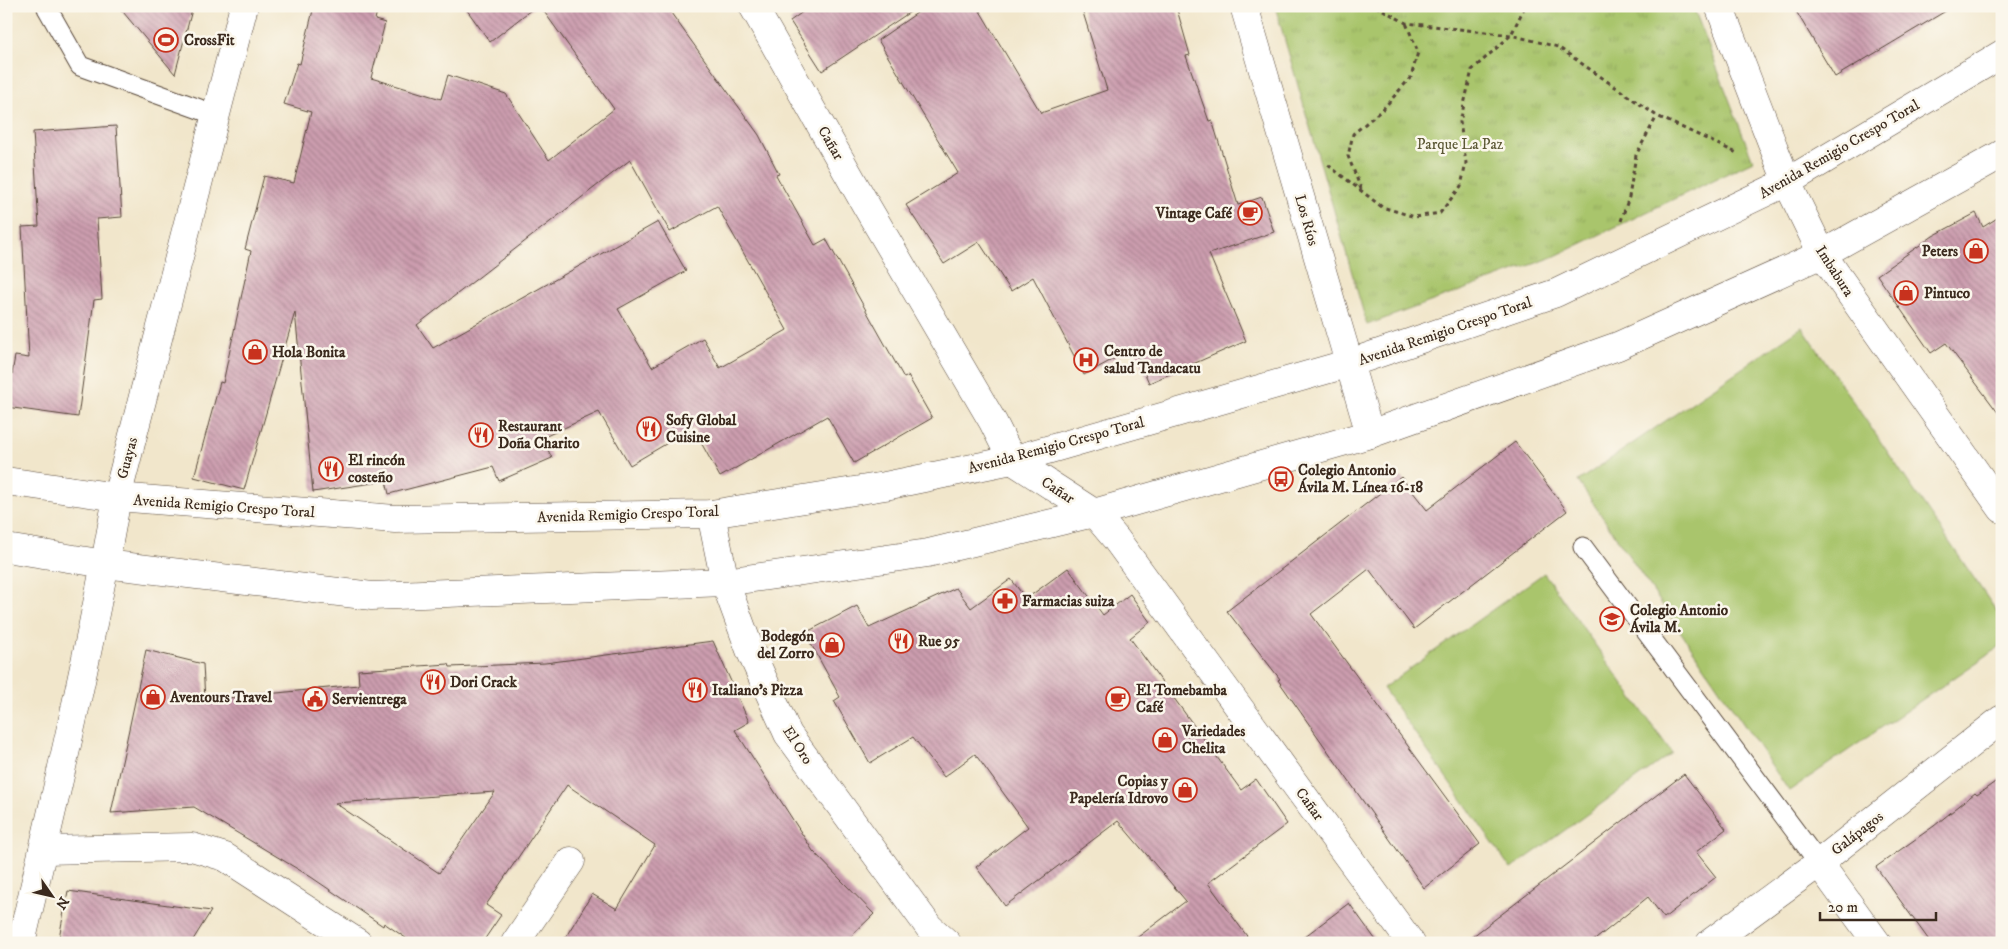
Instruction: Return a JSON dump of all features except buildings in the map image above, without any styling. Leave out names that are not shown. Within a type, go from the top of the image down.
[{"type":"street","name":"Guayas","points":[[21,943],[105,564],[117,497],[244,6]]},
{"type":"street","name":"Cañar","points":[[753,6],[867,207],[993,422],[1012,460],[1094,513],[1116,539],[1411,943]]},
{"type":"street","name":"Los Ríos","points":[[1244,6],[1370,434]]},
{"type":"street","name":"Imbabura","points":[[1719,6],[1787,182],[1822,254],[2002,509]]},
{"type":"street","name":"Avenida Remigio Crespo Toral","points":[[6,481],[117,497],[395,519],[711,514],[885,486],[1012,460],[1350,363],[1556,294],[1787,182],[2002,54]]},
{"type":"street","points":[[6,548],[105,564],[372,596],[725,582],[928,553],[1094,513],[1370,434],[1618,346],[1822,254],[2002,154]]},
{"type":"street","name":"El Oro","points":[[711,514],[725,582],[750,650],[788,734],[929,937]]},
{"type":"street","name":"Galápagos","points":[[1710,943],[1819,862],[2002,719]]},
{"type":"street","points":[[43,850],[192,847],[226,857],[358,943]]},
{"type":"street","points":[[515,943],[571,861]]},
{"type":"street","points":[[1819,862],[1876,943]]},
{"type":"lane","points":[[48,8],[80,66],[216,115]]},
{"type":"lane","points":[[1583,547],[1819,862]]},
{"type":"path","points":[[1376,6],[1406,23],[1511,35],[1558,47],[1656,116],[1745,156]]},
{"type":"path","points":[[1325,163],[1382,207],[1414,217],[1440,213],[1461,186],[1466,163],[1460,122],[1472,70],[1511,35],[1525,6]]},
{"type":"path","points":[[1362,191],[1348,156],[1353,134],[1383,109],[1412,78],[1418,52],[1406,23]]},
{"type":"path","points":[[1621,221],[1628,197],[1636,155],[1656,116]]},
{"type":"green space","name":"Parque La Paz","points":[[1275,6],[1693,6],[1753,161],[1553,257],[1367,325]]},
{"type":"green space","points":[[1802,327],[2002,619],[2002,645],[1789,791],[1578,481]]},
{"type":"green space","points":[[1544,573],[1672,753],[1511,869],[1383,688]]},
{"type":"place","name":"CrossFit","points":[[166,40]]},
{"type":"place","name":"Vintage Café","points":[[1250,213]]},
{"type":"place","name":"Peters","points":[[1976,251]]},
{"type":"place","name":"Pintuco","points":[[1906,293]]},
{"type":"place","name":"Hola Bonita","points":[[255,352]]},
{"type":"place","name":"Centro de salud Tandacatu","points":[[1086,360]]},
{"type":"place","name":"Sofy Global Cuisine","points":[[649,429]]},
{"type":"place","name":"Restaurant Doña Charito","points":[[481,435]]},
{"type":"place","name":"El rincón costeño","points":[[331,469]]},
{"type":"place","name":"Colegio Antonio Ávila M. Línea 16-18","points":[[1281,479]]},
{"type":"place","name":"Farmacias suiza","points":[[1005,601]]},
{"type":"place","name":"Colegio Antonio Ávila M.","points":[[1612,619]]},
{"type":"place","name":"Rue 95","points":[[901,641]]},
{"type":"place","name":"Bodegón del Zorro","points":[[832,645]]},
{"type":"place","name":"Dori Crack","points":[[433,682]]},
{"type":"place","name":"Italiano's Pizza","points":[[695,690]]},
{"type":"place","name":"Aventours Travel","points":[[153,697]]},
{"type":"place","name":"Servientrega","points":[[315,699]]},
{"type":"place","name":"El Tomebamba Café","points":[[1118,699]]},
{"type":"place","name":"Variedades Chelita","points":[[1165,740]]},
{"type":"place","name":"Copias y Papelería Idrovo","points":[[1185,790]]}]
